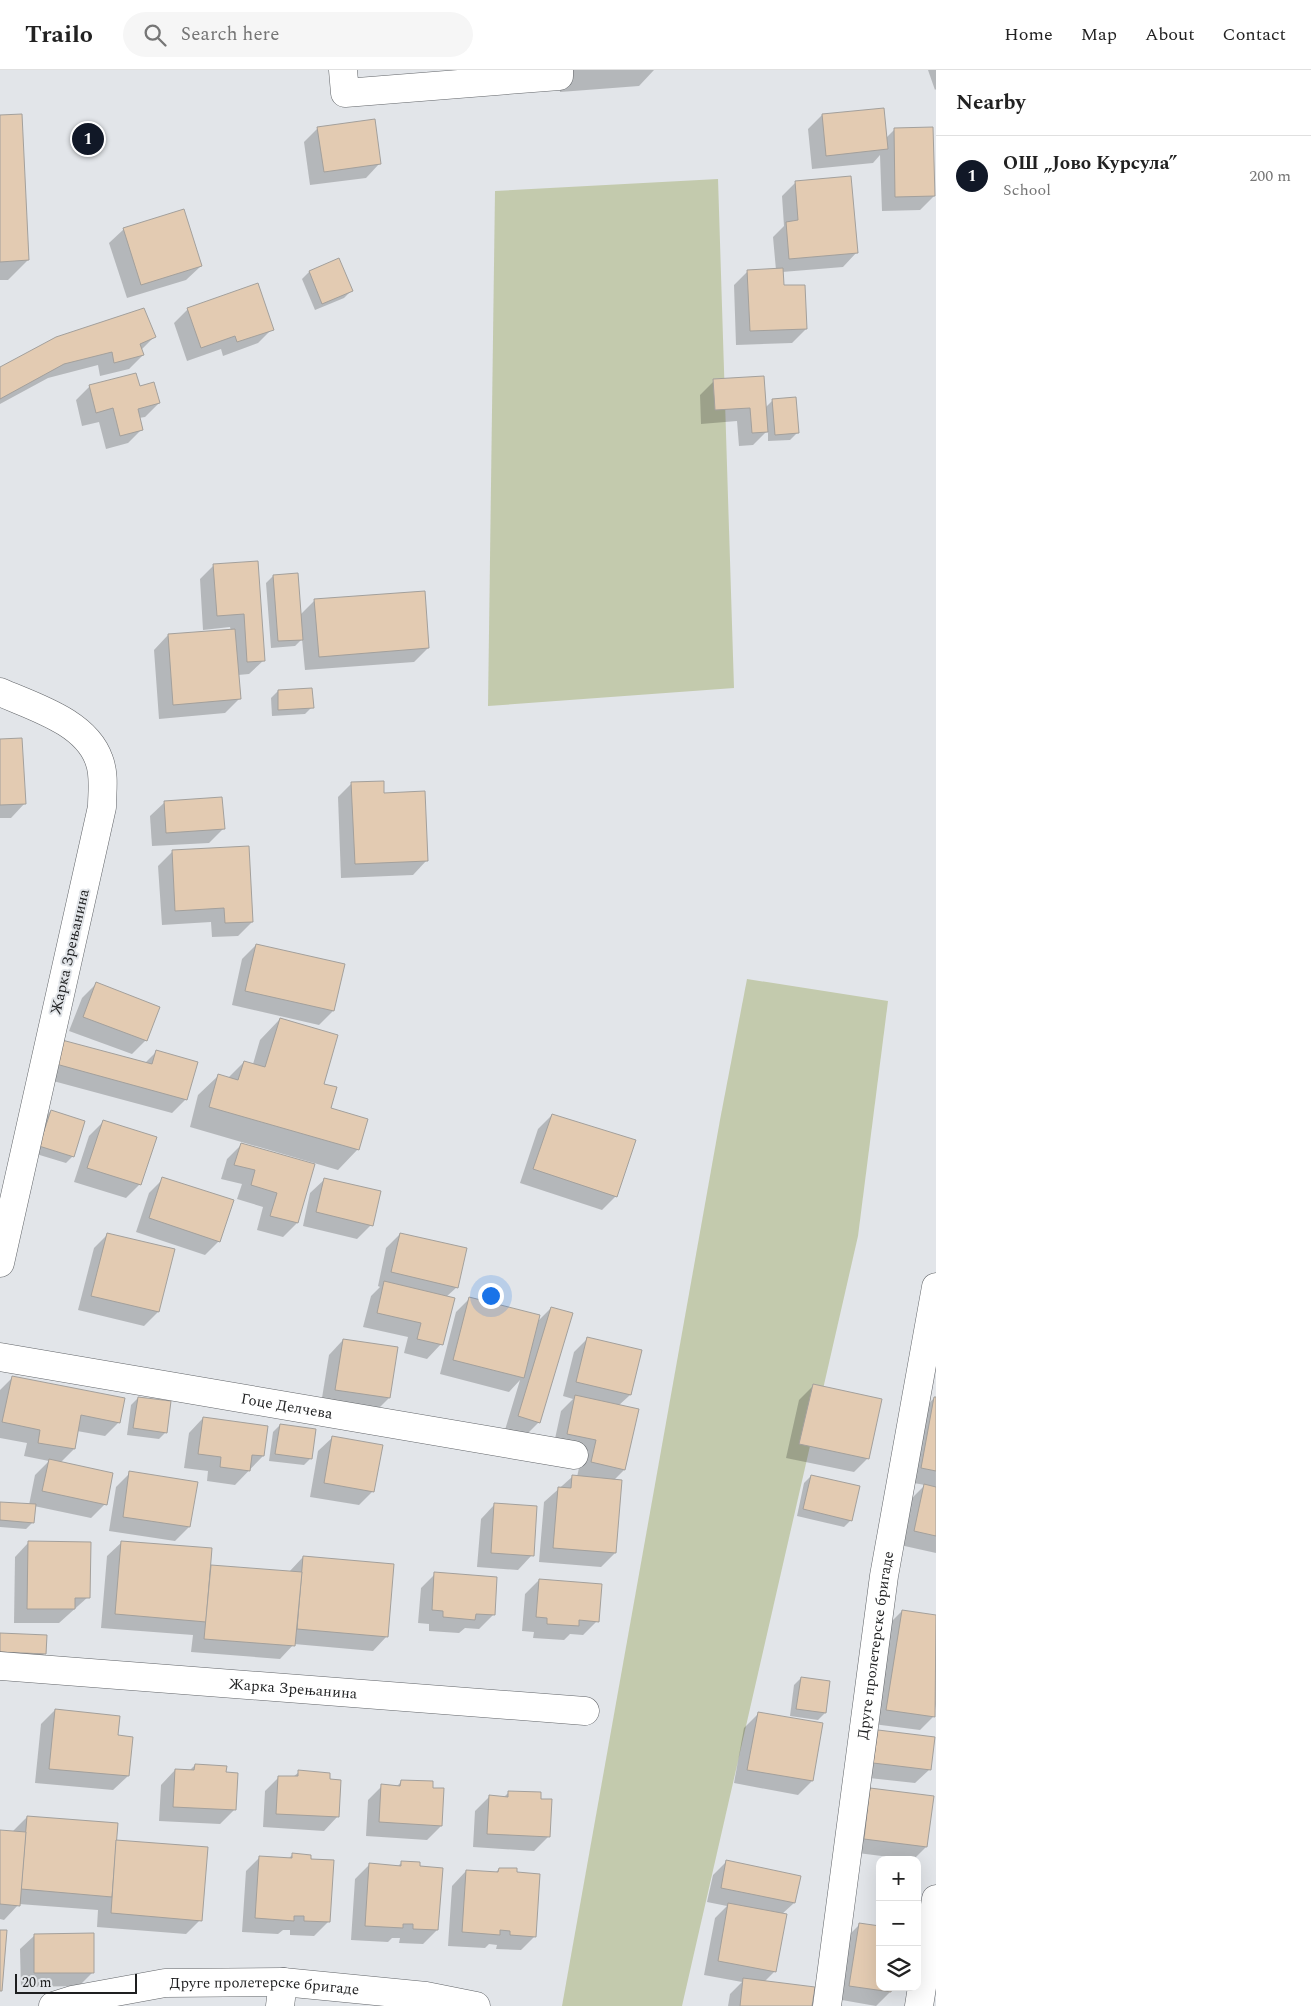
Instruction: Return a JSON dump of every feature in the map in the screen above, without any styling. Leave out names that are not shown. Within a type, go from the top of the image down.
[{"type":"street","points":[[343,70],[345,93],[450,77],[560,76],[559,70]]},
{"type":"street","name":"Жарка Зрењанина","points":[[0,692],[62,719],[78,731],[99,759],[103,776],[102,807],[0,1263]]},
{"type":"street","name":"Друге пролетерске бригаде","points":[[827,2006],[884,1576],[936,1288]]},
{"type":"street","name":"Гоце Делчева","points":[[0,1356],[574,1455]]},
{"type":"street","name":"Жарка Зрењанина","points":[[0,1666],[585,1712]]},
{"type":"street","points":[[919,2006],[936,1898]]},
{"type":"street","name":"Друге пролетерске бригаде","points":[[53,2006],[72,2000],[164,1983],[282,1994],[426,2001],[476,2006]]},
{"type":"green space","points":[[718,179],[734,688],[488,706],[495,191]]},
{"type":"green space","points":[[747,979],[888,1001],[858,1236],[682,2006],[562,2006],[720,1120]]},
{"type":"building","points":[[884,108],[888,149],[826,156],[822,114]]},
{"type":"building","points":[[22,114],[29,260],[0,262],[0,115]]},
{"type":"building","points":[[375,119],[381,164],[324,172],[317,127]]},
{"type":"building","points":[[933,127],[935,196],[895,197],[894,128]]},
{"type":"building","points":[[851,176],[858,253],[789,259],[786,222],[798,220],[795,181]]},
{"type":"building","points":[[184,209],[202,266],[141,285],[123,228]]},
{"type":"building","points":[[339,258],[353,291],[322,304],[309,271]]},
{"type":"building","points":[[783,268],[784,285],[805,285],[807,329],[750,331],[747,270]]},
{"type":"building","points":[[258,283],[274,330],[237,342],[235,336],[201,348],[187,308]]},
{"type":"building","points":[[144,308],[156,337],[140,344],[144,355],[114,363],[112,352],[64,364],[0,399],[0,367],[56,337]]},
{"type":"building","points":[[136,373],[140,386],[154,382],[160,403],[138,409],[143,430],[120,436],[113,408],[96,413],[89,385]]},
{"type":"building","points":[[764,376],[768,432],[752,433],[750,408],[715,410],[713,379]]},
{"type":"building","points":[[796,397],[799,433],[775,435],[772,399]]},
{"type":"building","points":[[258,561],[265,661],[247,662],[244,614],[217,616],[213,564]]},
{"type":"building","points":[[298,573],[303,640],[278,641],[273,575]]},
{"type":"building","points":[[425,591],[429,648],[319,657],[314,599]]},
{"type":"building","points":[[235,629],[241,699],[173,705],[168,634]]},
{"type":"building","points":[[312,688],[314,708],[278,710],[278,690]]},
{"type":"building","points":[[22,738],[26,804],[0,805],[0,739]]},
{"type":"building","points":[[384,781],[384,793],[425,791],[428,861],[355,864],[351,782]]},
{"type":"building","points":[[222,797],[225,829],[166,833],[164,801]]},
{"type":"building","points":[[249,846],[253,922],[225,923],[224,908],[175,911],[172,850]]},
{"type":"building","points":[[256,944],[345,964],[334,1011],[245,991]]},
{"type":"building","points":[[96,982],[160,1007],[147,1041],[83,1017]]},
{"type":"building","points":[[280,1018],[338,1035],[324,1084],[337,1087],[331,1108],[368,1119],[359,1150],[209,1107],[218,1074],[238,1080],[244,1061],[265,1067]]},
{"type":"building","points":[[62,1040],[152,1064],[156,1050],[198,1062],[187,1100],[56,1064]]},
{"type":"building","points":[[51,1110],[85,1121],[74,1157],[39,1146]]},
{"type":"building","points":[[552,1114],[636,1140],[617,1197],[533,1169]]},
{"type":"building","points":[[103,1120],[157,1137],[141,1185],[87,1168]]},
{"type":"building","points":[[241,1143],[315,1164],[298,1223],[270,1216],[277,1193],[251,1185],[255,1170],[234,1165]]},
{"type":"building","points":[[162,1177],[234,1200],[220,1242],[149,1218]]},
{"type":"building","points":[[324,1178],[381,1191],[373,1226],[316,1212]]},
{"type":"building","points":[[107,1233],[175,1249],[159,1312],[91,1296]]},
{"type":"building","points":[[400,1233],[467,1248],[458,1288],[391,1272]]},
{"type":"building","points":[[384,1281],[455,1298],[443,1345],[417,1339],[421,1323],[377,1313]]},
{"type":"building","points":[[469,1297],[540,1315],[524,1378],[453,1360]]},
{"type":"building","points":[[551,1307],[573,1313],[540,1423],[518,1416]]},
{"type":"building","points":[[587,1337],[642,1350],[631,1395],[576,1382]]},
{"type":"building","points":[[343,1339],[398,1347],[390,1398],[335,1390]]},
{"type":"building","points":[[12,1376],[125,1398],[120,1423],[81,1415],[75,1449],[38,1443],[40,1430],[2,1422]]},
{"type":"building","points":[[813,1384],[882,1399],[869,1459],[799,1444]]},
{"type":"building","points":[[575,1395],[639,1409],[625,1470],[591,1462],[596,1440],[567,1434]]},
{"type":"building","points":[[138,1397],[171,1401],[167,1433],[133,1428]]},
{"type":"building","points":[[934,1397],[936,1397],[936,1471],[921,1468]]},
{"type":"building","points":[[203,1417],[268,1426],[264,1456],[252,1455],[250,1471],[220,1467],[221,1457],[198,1454]]},
{"type":"building","points":[[280,1424],[316,1429],[312,1459],[275,1454]]},
{"type":"building","points":[[332,1436],[383,1445],[374,1492],[324,1483]]},
{"type":"building","points":[[49,1459],[113,1473],[107,1505],[42,1491]]},
{"type":"building","points":[[129,1471],[198,1482],[190,1527],[123,1517]]},
{"type":"building","points":[[572,1475],[622,1480],[616,1553],[553,1548],[558,1487],[571,1488]]},
{"type":"building","points":[[811,1475],[860,1486],[852,1521],[803,1509]]},
{"type":"building","points":[[924,1484],[936,1487],[936,1536],[914,1531]]},
{"type":"building","points":[[0,1502],[36,1504],[34,1523],[0,1520]]},
{"type":"building","points":[[494,1503],[537,1506],[534,1556],[491,1553]]},
{"type":"building","points":[[28,1541],[91,1542],[90,1598],[75,1598],[75,1609],[27,1609]]},
{"type":"building","points":[[121,1541],[212,1548],[206,1622],[115,1614]]},
{"type":"building","points":[[303,1556],[394,1564],[388,1637],[297,1629]]},
{"type":"building","points":[[211,1565],[302,1572],[295,1646],[204,1639]]},
{"type":"building","points":[[434,1572],[497,1577],[495,1615],[476,1614],[475,1620],[443,1617],[443,1611],[432,1610]]},
{"type":"building","points":[[539,1579],[602,1584],[599,1622],[579,1620],[579,1626],[547,1624],[547,1618],[536,1617]]},
{"type":"building","points":[[902,1610],[936,1615],[935,1717],[886,1710]]},
{"type":"building","points":[[0,1633],[47,1635],[46,1654],[0,1652]]},
{"type":"building","points":[[801,1677],[830,1681],[826,1713],[796,1709]]},
{"type":"building","points":[[55,1709],[120,1716],[118,1735],[133,1737],[129,1776],[49,1769]]},
{"type":"building","points":[[758,1712],[823,1723],[813,1781],[747,1770]]},
{"type":"building","points":[[878,1730],[935,1737],[931,1770],[873,1763]]},
{"type":"building","points":[[195,1764],[227,1766],[226,1772],[238,1773],[236,1810],[173,1807],[175,1769],[194,1770]]},
{"type":"building","points":[[298,1770],[330,1773],[330,1779],[341,1780],[339,1817],[276,1814],[278,1776],[298,1776]]},
{"type":"building","points":[[401,1780],[433,1781],[433,1788],[444,1788],[442,1826],[379,1822],[381,1784],[400,1786]]},
{"type":"building","points":[[870,1788],[934,1796],[927,1847],[864,1839]]},
{"type":"building","points":[[508,1791],[541,1792],[541,1799],[552,1799],[550,1837],[487,1834],[489,1795],[508,1797]]},
{"type":"building","points":[[27,1816],[118,1823],[112,1897],[21,1889]]},
{"type":"building","points":[[0,1830],[26,1832],[20,1906],[0,1904]]},
{"type":"building","points":[[116,1840],[208,1847],[202,1921],[111,1913]]},
{"type":"building","points":[[292,1853],[311,1855],[311,1859],[334,1860],[330,1922],[304,1921],[304,1916],[294,1916],[294,1921],[255,1918],[259,1856],[292,1858]]},
{"type":"building","points":[[726,1860],[801,1876],[795,1903],[721,1888]]},
{"type":"building","points":[[401,1861],[420,1862],[420,1866],[443,1868],[438,1930],[413,1929],[413,1924],[403,1924],[403,1928],[365,1926],[369,1863],[401,1866]]},
{"type":"building","points":[[499,1868],[517,1868],[517,1872],[540,1874],[536,1937],[510,1935],[510,1931],[500,1930],[500,1935],[462,1932],[466,1870],[498,1872]]},
{"type":"building","points":[[728,1903],[787,1914],[776,1972],[718,1961]]},
{"type":"building","points":[[859,1923],[876,1925],[876,1990],[849,1986]]},
{"type":"building","points":[[0,1930],[7,1930],[2,1991],[0,1991]]},
{"type":"building","points":[[94,1933],[94,1973],[34,1973],[34,1934]]},
{"type":"building","points":[[743,1978],[815,1987],[812,2006],[740,2006]]},
{"type":"place","name":"ОШ „Јово Курсула”","points":[[88,139]]}]
